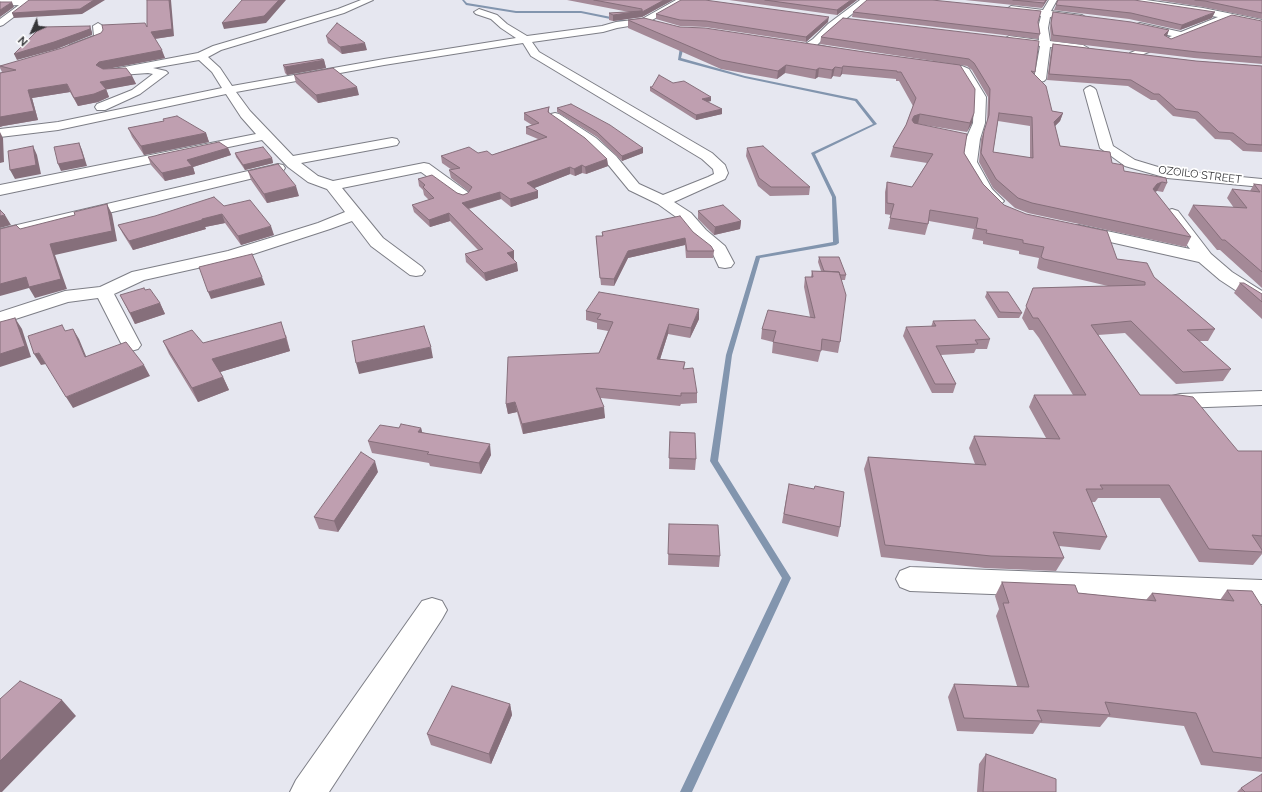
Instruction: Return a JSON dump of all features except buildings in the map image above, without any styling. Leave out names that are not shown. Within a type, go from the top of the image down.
[{"type":"street","points":[[0,3],[70,0]]},
{"type":"street","points":[[58,126],[136,92],[162,73],[148,70],[107,73],[201,56],[217,48],[341,11],[369,0]]},
{"type":"street","points":[[0,133],[58,126],[228,90],[479,46],[527,41],[603,29],[616,25],[644,21],[683,0]]},
{"type":"street","points":[[839,52],[804,47],[817,41],[831,26],[866,0]]},
{"type":"street","points":[[1040,79],[1045,44],[1043,28],[1046,13],[1053,0]]},
{"type":"street","points":[[1128,0],[1262,23]]},
{"type":"street","points":[[0,23],[30,2]]},
{"type":"street","points":[[1004,8],[1093,19]]},
{"type":"street","points":[[479,12],[494,17],[504,26],[527,41],[535,54],[707,156],[720,168],[720,176],[663,201]]},
{"type":"street","points":[[1156,58],[1130,54],[1228,16]]},
{"type":"street","points":[[826,18],[856,22]]},
{"type":"street","points":[[644,21],[655,24]]},
{"type":"street","points":[[1129,23],[1182,35]]},
{"type":"street","points":[[61,52],[99,37],[98,26]]},
{"type":"street","points":[[998,38],[1090,49]]},
{"type":"street","points":[[201,56],[216,70],[228,90],[264,136],[292,163],[313,178],[332,186],[377,242],[416,271]]},
{"type":"street","points":[[924,64],[962,68],[980,97],[980,124],[973,139],[970,162],[986,191],[1004,208]]},
{"type":"street","name":"OZOILO STREET","points":[[1090,90],[1107,148],[1130,163],[1166,174],[1262,183]]},
{"type":"street","points":[[555,117],[591,141],[611,159],[634,186],[663,201],[684,216],[700,234],[719,250],[725,263]]},
{"type":"street","points":[[0,190],[264,136]]},
{"type":"street","points":[[959,136],[973,139]]},
{"type":"street","points":[[0,234],[292,163],[392,142]]},
{"type":"street","points":[[332,186],[424,167],[464,196]]},
{"type":"street","points":[[1163,203],[1206,258],[1226,276],[1262,298]]},
{"type":"street","points":[[0,318],[65,297],[104,292],[138,276],[232,255],[317,229],[355,214]]},
{"type":"street","points":[[1061,226],[1206,258]]},
{"type":"street","points":[[104,292],[131,345]]},
{"type":"street","points":[[1180,401],[1262,398]]},
{"type":"street","points":[[910,579],[1262,592]]},
{"type":"street","points":[[308,792],[432,610]]},
{"type":"waterway","points":[[463,0],[466,4],[516,12],[581,12],[621,20],[632,24]]},
{"type":"waterway","points":[[678,45],[682,46],[679,59],[745,77],[856,100],[875,124],[813,153],[834,197],[836,243],[758,257],[729,355],[714,461],[787,578],[686,792]]}]
